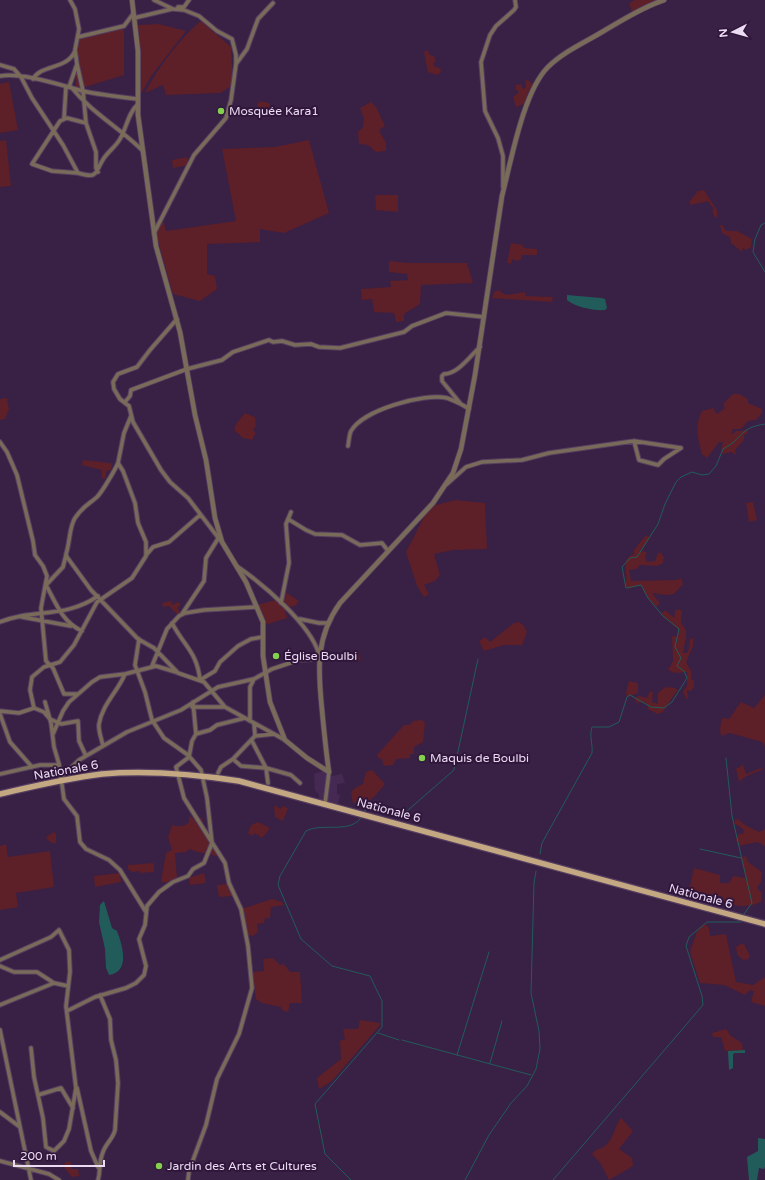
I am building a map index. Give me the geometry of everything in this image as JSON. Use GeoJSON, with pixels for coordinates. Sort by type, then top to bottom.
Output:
{"type":"FeatureCollection","features":[{"type":"Feature","properties":{"kind":"main road","name":"Nationale 6"},"geometry":{"type":"LineString","coordinates":[[0,794],[62,779],[118,773],[177,773],[245,783],[765,924]]}},
{"type":"Feature","properties":{"kind":"street"},"geometry":{"type":"LineString","coordinates":[[70,0],[75,9],[79,27],[76,50],[83,91],[86,122],[96,152],[96,168],[98,172]]}},
{"type":"Feature","properties":{"kind":"street"},"geometry":{"type":"LineString","coordinates":[[132,0],[138,51],[138,101],[154,234],[177,319],[195,415],[206,460],[215,518],[220,537],[206,558],[204,581],[182,615],[172,623],[165,634],[152,666]]}},
{"type":"Feature","properties":{"kind":"street"},"geometry":{"type":"LineString","coordinates":[[154,0],[173,9],[184,10],[198,16],[217,32],[232,39],[236,55],[231,100],[226,118],[194,155],[154,234]]}},
{"type":"Feature","properties":{"kind":"street"},"geometry":{"type":"LineString","coordinates":[[78,37],[124,26],[134,15],[184,7],[189,0]]}},
{"type":"Feature","properties":{"kind":"street"},"geometry":{"type":"LineString","coordinates":[[504,190],[503,156],[494,127],[485,110],[481,62],[490,35],[496,26],[514,10],[516,7],[515,0]]}},
{"type":"Feature","properties":{"kind":"street"},"geometry":{"type":"LineString","coordinates":[[325,804],[329,772],[319,680],[323,636],[328,623],[340,603],[433,503],[453,473],[461,449],[469,409],[504,190],[526,110],[542,73],[561,57],[622,19],[664,0]]}},
{"type":"Feature","properties":{"kind":"street"},"geometry":{"type":"LineString","coordinates":[[236,64],[248,49],[258,19],[273,3]]}},
{"type":"Feature","properties":{"kind":"street"},"geometry":{"type":"LineString","coordinates":[[33,79],[41,70],[55,68],[70,59],[76,50]]}},
{"type":"Feature","properties":{"kind":"street"},"geometry":{"type":"LineString","coordinates":[[78,64],[69,87],[64,118],[53,131],[32,164],[52,171],[78,173],[89,176],[98,172],[104,158],[123,133],[131,113],[138,101]]}},
{"type":"Feature","properties":{"kind":"street"},"geometry":{"type":"LineString","coordinates":[[0,65],[14,69],[21,77],[78,173]]}},
{"type":"Feature","properties":{"kind":"street"},"geometry":{"type":"LineString","coordinates":[[0,76],[33,79],[83,91],[138,101]]}},
{"type":"Feature","properties":{"kind":"street"},"geometry":{"type":"LineString","coordinates":[[69,87],[98,115],[123,133],[143,151]]}},
{"type":"Feature","properties":{"kind":"street"},"geometry":{"type":"LineString","coordinates":[[64,118],[86,122]]}},
{"type":"Feature","properties":{"kind":"street"},"geometry":{"type":"LineString","coordinates":[[125,402],[130,396],[131,390],[187,369],[222,360],[233,352],[269,340],[273,342],[282,341],[294,345],[311,344],[319,347],[340,348],[404,332],[412,326],[427,322],[442,314],[451,313],[484,316]]}},
{"type":"Feature","properties":{"kind":"street"},"geometry":{"type":"LineString","coordinates":[[177,319],[137,367],[118,374],[113,382],[113,386],[120,399],[129,406],[131,416],[143,440],[165,477],[188,498],[200,516],[220,537],[238,567],[257,607],[262,622],[270,702],[285,740]]}},
{"type":"Feature","properties":{"kind":"street"},"geometry":{"type":"LineString","coordinates":[[460,403],[442,381],[442,376],[458,368],[480,346]]}},
{"type":"Feature","properties":{"kind":"street"},"geometry":{"type":"LineString","coordinates":[[348,446],[350,433],[354,427],[366,416],[389,406],[415,399],[446,398],[460,403],[469,409]]}},
{"type":"Feature","properties":{"kind":"street"},"geometry":{"type":"LineString","coordinates":[[46,585],[63,567],[74,519],[83,507],[101,492],[106,482],[114,474],[118,463],[124,433],[131,416]]}},
{"type":"Feature","properties":{"kind":"street"},"geometry":{"type":"LineString","coordinates":[[447,484],[466,467],[473,464],[522,460],[548,452],[634,441],[681,448],[664,459],[658,466],[639,460],[634,441]]}},
{"type":"Feature","properties":{"kind":"street"},"geometry":{"type":"LineString","coordinates":[[0,442],[10,457],[21,488],[22,500],[33,541],[35,555],[45,570],[46,585],[41,602],[41,614],[46,661],[53,668],[64,694],[78,694]]}},
{"type":"Feature","properties":{"kind":"street"},"geometry":{"type":"LineString","coordinates":[[118,463],[123,471],[135,503],[138,523],[146,542],[146,556]]}},
{"type":"Feature","properties":{"kind":"street"},"geometry":{"type":"LineString","coordinates":[[281,603],[289,560],[286,529],[291,512]]}},
{"type":"Feature","properties":{"kind":"street"},"geometry":{"type":"LineString","coordinates":[[0,622],[17,616],[59,612],[80,606],[99,597],[132,578],[153,547],[169,542],[200,516]]}},
{"type":"Feature","properties":{"kind":"street"},"geometry":{"type":"LineString","coordinates":[[288,519],[315,534],[342,535],[360,544],[382,543],[388,551]]}},
{"type":"Feature","properties":{"kind":"street"},"geometry":{"type":"LineString","coordinates":[[66,554],[82,578],[99,597],[139,639],[157,652],[178,673]]}},
{"type":"Feature","properties":{"kind":"street"},"geometry":{"type":"LineString","coordinates":[[238,567],[299,619],[316,646],[320,657]]}},
{"type":"Feature","properties":{"kind":"street"},"geometry":{"type":"LineString","coordinates":[[46,585],[59,612],[72,626]]}},
{"type":"Feature","properties":{"kind":"street"},"geometry":{"type":"LineString","coordinates":[[34,708],[30,690],[32,677],[44,667],[60,662],[74,645],[99,597]]}},
{"type":"Feature","properties":{"kind":"street"},"geometry":{"type":"LineString","coordinates":[[182,615],[204,610],[257,607]]}},
{"type":"Feature","properties":{"kind":"street"},"geometry":{"type":"LineString","coordinates":[[17,616],[72,626],[82,631]]}},
{"type":"Feature","properties":{"kind":"street"},"geometry":{"type":"LineString","coordinates":[[299,619],[319,623],[328,623]]}},
{"type":"Feature","properties":{"kind":"street"},"geometry":{"type":"LineString","coordinates":[[172,623],[195,658],[200,680]]}},
{"type":"Feature","properties":{"kind":"street"},"geometry":{"type":"LineString","coordinates":[[200,680],[215,671],[220,662],[238,646],[251,639],[263,637]]}},
{"type":"Feature","properties":{"kind":"street"},"geometry":{"type":"LineString","coordinates":[[67,1010],[100,995],[126,988],[136,983],[144,975],[146,966],[139,939],[145,925],[146,912],[150,902],[159,892],[173,882],[188,876],[193,869],[204,863],[212,843],[207,798],[201,770],[189,757],[164,738],[153,722],[135,660],[139,639]]}},
{"type":"Feature","properties":{"kind":"street"},"geometry":{"type":"LineString","coordinates":[[62,779],[77,761],[127,732],[193,705],[212,691],[229,683],[254,679],[299,660],[320,657]]}},
{"type":"Feature","properties":{"kind":"street"},"geometry":{"type":"LineString","coordinates":[[52,735],[63,711],[78,694],[100,677],[125,674],[152,666],[162,666],[200,680],[212,691],[225,707],[285,740],[307,758],[329,772]]}},
{"type":"Feature","properties":{"kind":"street"},"geometry":{"type":"LineString","coordinates":[[103,746],[99,725],[107,705],[118,689],[125,674]]}},
{"type":"Feature","properties":{"kind":"street"},"geometry":{"type":"LineString","coordinates":[[250,721],[250,687],[254,679]]}},
{"type":"Feature","properties":{"kind":"street"},"geometry":{"type":"LineString","coordinates":[[45,702],[50,719],[66,803],[77,816],[80,842],[86,849],[109,860],[120,870],[146,912]]}},
{"type":"Feature","properties":{"kind":"street"},"geometry":{"type":"LineString","coordinates":[[193,705],[225,707]]}},
{"type":"Feature","properties":{"kind":"street"},"geometry":{"type":"LineString","coordinates":[[188,1180],[189,1171],[204,1132],[217,1079],[239,1034],[252,988],[248,946],[242,912],[229,883],[225,863],[189,807],[177,773],[176,767],[189,757],[192,741],[196,734],[193,705]]}},
{"type":"Feature","properties":{"kind":"street"},"geometry":{"type":"LineString","coordinates":[[32,767],[10,742],[0,713],[18,713],[34,708],[44,712],[50,719],[57,723],[64,725],[78,721],[79,741],[86,756]]}},
{"type":"Feature","properties":{"kind":"street"},"geometry":{"type":"LineString","coordinates":[[196,734],[210,730],[217,725],[245,718]]}},
{"type":"Feature","properties":{"kind":"street"},"geometry":{"type":"LineString","coordinates":[[218,773],[221,767],[233,759],[252,741],[255,736],[254,723]]}},
{"type":"Feature","properties":{"kind":"street"},"geometry":{"type":"LineString","coordinates":[[255,736],[275,734]]}},
{"type":"Feature","properties":{"kind":"street"},"geometry":{"type":"LineString","coordinates":[[252,741],[266,768],[268,783]]}},
{"type":"Feature","properties":{"kind":"street"},"geometry":{"type":"LineString","coordinates":[[233,759],[241,766],[266,768],[291,776],[300,783]]}},
{"type":"Feature","properties":{"kind":"street"},"geometry":{"type":"LineString","coordinates":[[0,774],[32,767],[59,766]]}},
{"type":"Feature","properties":{"kind":"street"},"geometry":{"type":"LineString","coordinates":[[0,960],[51,937],[58,930],[70,950],[71,964],[67,1010],[76,1083],[91,1151],[98,1168]]}},
{"type":"Feature","properties":{"kind":"street"},"geometry":{"type":"LineString","coordinates":[[0,966],[14,972],[37,972],[54,984],[68,986]]}},
{"type":"Feature","properties":{"kind":"street"},"geometry":{"type":"LineString","coordinates":[[0,1005],[54,984]]}},
{"type":"Feature","properties":{"kind":"street"},"geometry":{"type":"LineString","coordinates":[[98,1180],[98,1168],[104,1148],[113,1136],[115,1130],[118,1083],[116,1060],[111,1037],[111,1023],[100,995]]}},
{"type":"Feature","properties":{"kind":"street"},"geometry":{"type":"LineString","coordinates":[[0,1030],[31,1180]]}},
{"type":"Feature","properties":{"kind":"street"},"geometry":{"type":"LineString","coordinates":[[31,1048],[44,1125],[46,1147],[51,1150],[57,1149],[64,1141],[69,1129],[74,1108],[76,1083]]}},
{"type":"Feature","properties":{"kind":"street"},"geometry":{"type":"LineString","coordinates":[[38,1095],[61,1088],[74,1108]]}},
{"type":"Feature","properties":{"kind":"street"},"geometry":{"type":"LineString","coordinates":[[0,1112],[20,1127]]}},
{"type":"Feature","properties":{"kind":"street"},"geometry":{"type":"LineString","coordinates":[[0,1161],[29,1170],[49,1174],[58,1180]]}},
{"type":"Feature","properties":{"kind":"shaded area"},"geometry":{"type":"Polygon","coordinates":[[[635,0],[660,0],[632,12],[629,3],[635,0]]]}},
{"type":"Feature","properties":{"kind":"shaded area"},"geometry":{"type":"Polygon","coordinates":[[[201,21],[231,47],[233,82],[230,87],[220,93],[166,95],[163,85],[145,93],[170,54],[185,36],[201,21]]]}},
{"type":"Feature","properties":{"kind":"shaded area"},"geometry":{"type":"Polygon","coordinates":[[[159,24],[186,31],[151,76],[140,96],[138,25],[159,24]]]}},
{"type":"Feature","properties":{"kind":"shaded area"},"geometry":{"type":"Polygon","coordinates":[[[124,25],[124,75],[82,88],[76,87],[76,50],[79,36],[124,25]]]}},
{"type":"Feature","properties":{"kind":"shaded area"},"geometry":{"type":"Polygon","coordinates":[[[427,50],[430,55],[434,56],[436,62],[433,63],[434,66],[440,68],[441,72],[437,75],[428,72],[424,52],[427,50]]]}},
{"type":"Feature","properties":{"kind":"shaded area"},"geometry":{"type":"Polygon","coordinates":[[[527,80],[531,82],[533,86],[530,88],[524,104],[516,107],[513,97],[519,92],[516,90],[515,85],[522,84],[522,88],[524,89],[526,86],[525,81],[527,80]]]}},
{"type":"Feature","properties":{"kind":"shaded area"},"geometry":{"type":"Polygon","coordinates":[[[9,82],[18,130],[0,133],[0,84],[9,82]]]}},
{"type":"Feature","properties":{"kind":"shaded area"},"geometry":{"type":"Polygon","coordinates":[[[259,101],[269,103],[272,110],[265,114],[257,106],[259,101]]]}},
{"type":"Feature","properties":{"kind":"shaded area"},"geometry":{"type":"Polygon","coordinates":[[[371,102],[376,107],[385,126],[379,130],[386,143],[386,151],[376,152],[368,145],[359,144],[358,132],[363,127],[364,119],[360,108],[371,102]]]}},
{"type":"Feature","properties":{"kind":"shaded area"},"geometry":{"type":"Polygon","coordinates":[[[6,140],[11,186],[0,187],[0,141],[6,140]]]}},
{"type":"Feature","properties":{"kind":"shaded area"},"geometry":{"type":"Polygon","coordinates":[[[309,140],[329,213],[284,233],[260,229],[260,242],[207,244],[207,274],[215,276],[217,289],[200,301],[173,294],[156,234],[163,220],[166,231],[236,221],[222,149],[275,147],[309,140]]]}},
{"type":"Feature","properties":{"kind":"shaded area"},"geometry":{"type":"Polygon","coordinates":[[[187,157],[189,165],[173,168],[172,160],[187,157]]]}},
{"type":"Feature","properties":{"kind":"shaded area"},"geometry":{"type":"Polygon","coordinates":[[[704,190],[717,210],[717,217],[715,218],[712,211],[714,209],[708,201],[691,205],[689,202],[698,191],[704,190]]]}},
{"type":"Feature","properties":{"kind":"shaded area"},"geometry":{"type":"Polygon","coordinates":[[[375,195],[398,195],[398,212],[376,210],[375,195]]]}},
{"type":"Feature","properties":{"kind":"shaded area"},"geometry":{"type":"Polygon","coordinates":[[[720,225],[722,225],[726,231],[737,231],[752,239],[751,247],[746,250],[743,248],[742,252],[731,243],[730,237],[722,233],[720,225]]]}},
{"type":"Feature","properties":{"kind":"shaded area"},"geometry":{"type":"Polygon","coordinates":[[[511,243],[523,245],[524,248],[537,249],[537,255],[522,255],[521,259],[517,261],[512,259],[511,264],[507,263],[511,243]]]}},
{"type":"Feature","properties":{"kind":"shaded area"},"geometry":{"type":"Polygon","coordinates":[[[389,261],[408,263],[467,263],[473,283],[421,285],[420,304],[404,314],[404,321],[396,322],[394,313],[374,312],[372,299],[362,300],[361,289],[391,287],[390,281],[408,280],[407,274],[389,272],[389,261]]]}},
{"type":"Feature","properties":{"kind":"shaded area"},"geometry":{"type":"Polygon","coordinates":[[[498,290],[506,295],[525,292],[525,296],[553,297],[552,302],[492,298],[494,292],[498,290]]]}},
{"type":"Feature","properties":{"kind":"shaded area"},"geometry":{"type":"Polygon","coordinates":[[[567,295],[605,299],[607,308],[605,310],[601,310],[580,307],[567,300],[567,295]]]}},
{"type":"Feature","properties":{"kind":"shaded area"},"geometry":{"type":"Polygon","coordinates":[[[733,394],[739,394],[748,399],[748,403],[762,409],[762,413],[756,420],[748,421],[741,429],[733,429],[731,435],[736,431],[743,431],[748,428],[748,433],[744,435],[744,440],[735,450],[736,455],[731,452],[723,454],[721,450],[723,442],[719,442],[707,458],[702,454],[698,438],[697,427],[702,411],[713,408],[717,414],[725,408],[723,404],[733,394]]]}},
{"type":"Feature","properties":{"kind":"shaded area"},"geometry":{"type":"Polygon","coordinates":[[[7,398],[9,409],[5,419],[0,420],[0,399],[7,398]]]}},
{"type":"Feature","properties":{"kind":"shaded area"},"geometry":{"type":"Polygon","coordinates":[[[245,413],[255,417],[256,426],[253,430],[256,433],[252,440],[243,438],[234,430],[236,424],[245,413]]]}},
{"type":"Feature","properties":{"kind":"shaded area"},"geometry":{"type":"Polygon","coordinates":[[[83,460],[110,463],[112,465],[111,470],[107,470],[105,479],[102,478],[102,470],[82,465],[83,460]]]}},
{"type":"Feature","properties":{"kind":"shaded area"},"geometry":{"type":"Polygon","coordinates":[[[455,500],[485,503],[487,549],[453,550],[434,554],[440,575],[435,581],[424,585],[429,594],[424,597],[417,586],[406,552],[426,513],[433,506],[455,500]]]}},
{"type":"Feature","properties":{"kind":"shaded area"},"geometry":{"type":"Polygon","coordinates":[[[753,502],[757,520],[749,522],[746,503],[753,502]]]}},
{"type":"Feature","properties":{"kind":"shaded area"},"geometry":{"type":"Polygon","coordinates":[[[646,535],[650,538],[640,551],[647,552],[645,557],[647,562],[655,561],[658,553],[661,553],[664,557],[663,563],[657,566],[640,565],[637,569],[629,570],[631,581],[676,580],[681,578],[683,584],[674,594],[666,595],[652,593],[660,603],[656,607],[648,598],[641,585],[628,589],[625,585],[625,564],[629,557],[634,554],[634,550],[646,535]]]}},
{"type":"Feature","properties":{"kind":"shaded area"},"geometry":{"type":"Polygon","coordinates":[[[287,593],[299,601],[296,605],[285,609],[287,618],[268,624],[263,622],[257,605],[280,599],[287,593]]]}},
{"type":"Feature","properties":{"kind":"shaded area"},"geometry":{"type":"Polygon","coordinates":[[[171,601],[172,605],[178,602],[180,603],[180,606],[177,608],[181,613],[178,615],[169,606],[163,607],[162,603],[171,601]]]}},
{"type":"Feature","properties":{"kind":"shaded area"},"geometry":{"type":"Polygon","coordinates":[[[679,609],[682,611],[681,623],[686,630],[683,653],[687,653],[690,639],[693,638],[693,646],[686,662],[692,673],[691,679],[694,680],[694,687],[691,691],[687,690],[688,699],[686,699],[683,691],[687,686],[687,672],[675,673],[668,670],[673,661],[672,636],[678,637],[679,630],[661,614],[665,610],[674,618],[675,611],[679,609]]]}},
{"type":"Feature","properties":{"kind":"shaded area"},"geometry":{"type":"Polygon","coordinates":[[[519,622],[524,626],[527,632],[522,645],[504,645],[484,651],[479,641],[485,637],[490,642],[514,623],[519,622]]]}},
{"type":"Feature","properties":{"kind":"shaded area"},"geometry":{"type":"Polygon","coordinates":[[[358,652],[361,660],[348,662],[344,660],[343,654],[358,652]]]}},
{"type":"Feature","properties":{"kind":"shaded area"},"geometry":{"type":"Polygon","coordinates":[[[629,681],[638,683],[638,693],[627,697],[626,693],[629,681]]]}},
{"type":"Feature","properties":{"kind":"shaded area"},"geometry":{"type":"Polygon","coordinates":[[[665,687],[675,688],[678,690],[663,712],[657,714],[648,709],[647,704],[643,702],[637,703],[634,698],[639,696],[647,698],[650,691],[653,692],[652,702],[658,704],[658,693],[665,687]]]}},
{"type":"Feature","properties":{"kind":"shaded area"},"geometry":{"type":"Polygon","coordinates":[[[765,695],[765,746],[762,742],[730,733],[721,736],[720,728],[722,718],[729,719],[741,702],[754,708],[765,695]]]}},
{"type":"Feature","properties":{"kind":"shaded area"},"geometry":{"type":"Polygon","coordinates":[[[422,720],[425,723],[423,742],[414,747],[414,754],[410,754],[410,758],[396,759],[393,765],[385,766],[382,759],[378,758],[377,755],[404,725],[410,725],[413,721],[422,720]]]}},
{"type":"Feature","properties":{"kind":"shaded area"},"geometry":{"type":"Polygon","coordinates":[[[743,765],[746,774],[761,768],[762,770],[746,776],[739,782],[736,769],[743,765]]]}},
{"type":"Feature","properties":{"kind":"shaded area"},"geometry":{"type":"Polygon","coordinates":[[[325,770],[332,776],[342,774],[345,783],[337,784],[337,794],[340,795],[338,805],[319,799],[319,795],[315,790],[314,774],[325,770]]]}},
{"type":"Feature","properties":{"kind":"shaded area"},"geometry":{"type":"Polygon","coordinates":[[[372,770],[385,784],[372,799],[364,802],[353,803],[351,792],[363,784],[366,772],[372,770]]]}},
{"type":"Feature","properties":{"kind":"shaded area"},"geometry":{"type":"Polygon","coordinates":[[[274,805],[281,809],[283,806],[288,808],[283,821],[275,817],[274,805]]]}},
{"type":"Feature","properties":{"kind":"shaded area"},"geometry":{"type":"Polygon","coordinates":[[[189,817],[192,817],[195,821],[202,817],[202,824],[218,855],[215,856],[190,849],[186,852],[175,853],[177,879],[164,883],[161,881],[166,853],[172,850],[168,837],[172,825],[183,826],[189,822],[189,817]]]}},
{"type":"Feature","properties":{"kind":"shaded area"},"geometry":{"type":"Polygon","coordinates":[[[738,819],[745,825],[759,832],[765,829],[765,846],[757,842],[738,846],[736,839],[739,834],[744,833],[743,829],[734,823],[735,820],[738,819]]]}},
{"type":"Feature","properties":{"kind":"shaded area"},"geometry":{"type":"Polygon","coordinates":[[[258,822],[270,828],[262,838],[255,833],[252,836],[248,833],[251,825],[258,822]]]}},
{"type":"Feature","properties":{"kind":"shaded area"},"geometry":{"type":"Polygon","coordinates":[[[54,832],[56,834],[56,843],[50,842],[46,837],[54,832]]]}},
{"type":"Feature","properties":{"kind":"shaded area"},"geometry":{"type":"Polygon","coordinates":[[[6,844],[8,857],[50,851],[54,887],[16,893],[18,907],[0,910],[0,846],[6,844]]]}},
{"type":"Feature","properties":{"kind":"shaded area"},"geometry":{"type":"Polygon","coordinates":[[[746,856],[748,862],[762,872],[761,882],[757,888],[762,893],[761,902],[747,906],[733,905],[724,903],[722,896],[704,897],[689,891],[694,868],[720,875],[720,883],[729,883],[733,876],[746,878],[741,858],[746,856]]]}},
{"type":"Feature","properties":{"kind":"shaded area"},"geometry":{"type":"Polygon","coordinates":[[[154,863],[154,872],[140,873],[140,871],[132,872],[128,869],[128,865],[154,863]]]}},
{"type":"Feature","properties":{"kind":"shaded area"},"geometry":{"type":"Polygon","coordinates":[[[120,873],[121,882],[95,887],[94,876],[120,873]]]}},
{"type":"Feature","properties":{"kind":"shaded area"},"geometry":{"type":"Polygon","coordinates":[[[204,873],[206,883],[190,885],[189,878],[204,873]]]}},
{"type":"Feature","properties":{"kind":"shaded area"},"geometry":{"type":"Polygon","coordinates":[[[228,884],[233,896],[219,897],[217,885],[228,884]]]}},
{"type":"Feature","properties":{"kind":"shaded area"},"geometry":{"type":"Polygon","coordinates":[[[272,899],[282,902],[284,905],[271,907],[270,918],[265,918],[264,923],[257,924],[258,932],[253,936],[248,935],[246,922],[241,909],[272,899]]]}},
{"type":"Feature","properties":{"kind":"shaded area"},"geometry":{"type":"Polygon","coordinates":[[[104,901],[112,928],[117,931],[119,936],[123,957],[123,963],[120,969],[116,973],[109,975],[106,968],[105,949],[99,922],[100,905],[104,901]]]}},
{"type":"Feature","properties":{"kind":"shaded area"},"geometry":{"type":"Polygon","coordinates":[[[706,924],[709,928],[710,936],[726,934],[736,982],[753,985],[765,977],[765,1006],[751,1002],[754,991],[750,990],[745,995],[724,985],[700,983],[690,952],[697,931],[706,924]]]}},
{"type":"Feature","properties":{"kind":"shaded area"},"geometry":{"type":"Polygon","coordinates":[[[744,944],[750,956],[748,959],[743,960],[737,954],[736,947],[744,944]]]}},
{"type":"Feature","properties":{"kind":"shaded area"},"geometry":{"type":"Polygon","coordinates":[[[273,958],[280,965],[284,964],[290,972],[300,972],[302,1003],[290,1003],[288,1012],[282,1010],[281,1007],[262,1003],[256,999],[252,972],[264,971],[263,959],[273,958]]]}},
{"type":"Feature","properties":{"kind":"shaded area"},"geometry":{"type":"Polygon","coordinates":[[[360,1020],[380,1023],[380,1025],[332,1081],[319,1089],[317,1078],[341,1059],[340,1041],[345,1039],[343,1029],[358,1029],[360,1020]]]}},
{"type":"Feature","properties":{"kind":"shaded area"},"geometry":{"type":"Polygon","coordinates":[[[726,1029],[731,1036],[742,1043],[743,1050],[725,1051],[721,1037],[713,1037],[712,1033],[726,1029]]]}},
{"type":"Feature","properties":{"kind":"shaded area"},"geometry":{"type":"Polygon","coordinates":[[[745,1050],[745,1053],[733,1054],[733,1068],[729,1070],[728,1051],[745,1050]]]}},
{"type":"Feature","properties":{"kind":"shaded area"},"geometry":{"type":"Polygon","coordinates":[[[621,1118],[633,1131],[619,1149],[632,1158],[633,1166],[609,1180],[601,1164],[592,1154],[608,1143],[621,1118]]]}},
{"type":"Feature","properties":{"kind":"shaded area"},"geometry":{"type":"Polygon","coordinates":[[[758,1138],[765,1139],[765,1167],[764,1169],[759,1168],[757,1180],[749,1180],[747,1157],[758,1151],[758,1138]]]}},
{"type":"Feature","properties":{"kind":"shaded area"},"geometry":{"type":"Polygon","coordinates":[[[66,1162],[71,1162],[72,1169],[78,1169],[79,1176],[72,1177],[63,1166],[66,1162]]]}},
{"type":"Feature","properties":{"kind":"waterway"},"geometry":{"type":"LineString","coordinates":[[765,223],[761,225],[755,239],[753,252],[765,272]]}},
{"type":"Feature","properties":{"kind":"waterway"},"geometry":{"type":"LineString","coordinates":[[540,854],[542,843],[592,753],[592,727],[609,727],[619,722],[627,697],[630,695],[651,707],[664,708],[672,702],[687,678],[684,671],[677,666],[681,658],[675,647],[679,629],[663,616],[648,598],[641,585],[626,588],[622,567],[630,558],[637,557],[658,524],[665,504],[676,482],[681,477],[692,472],[702,475],[709,474],[716,466],[723,449],[750,428],[765,424]]}},
{"type":"Feature","properties":{"kind":"waterway"},"geometry":{"type":"LineString","coordinates":[[364,811],[370,806],[407,811],[454,770],[478,659]]}},
{"type":"Feature","properties":{"kind":"waterway"},"geometry":{"type":"LineString","coordinates":[[726,758],[732,816],[752,903],[744,914]]}},
{"type":"Feature","properties":{"kind":"waterway"},"geometry":{"type":"LineString","coordinates":[[351,1180],[325,1154],[315,1104],[382,1027],[382,1001],[370,976],[332,966],[301,939],[278,885],[280,876],[306,831],[320,828],[344,827],[357,822],[362,816]]}},
{"type":"Feature","properties":{"kind":"waterway"},"geometry":{"type":"LineString","coordinates":[[700,849],[741,858]]}},
{"type":"Feature","properties":{"kind":"waterway"},"geometry":{"type":"LineString","coordinates":[[465,1180],[489,1135],[511,1103],[527,1086],[536,1069],[540,1049],[539,1031],[531,993],[534,883],[536,871]]}},
{"type":"Feature","properties":{"kind":"waterway"},"geometry":{"type":"LineString","coordinates":[[553,1180],[703,1005],[702,996],[686,946],[689,937],[707,922],[741,922]]}},
{"type":"Feature","properties":{"kind":"waterway"},"geometry":{"type":"LineString","coordinates":[[457,1055],[489,952]]}},
{"type":"Feature","properties":{"kind":"waterway"},"geometry":{"type":"LineString","coordinates":[[490,1063],[502,1021]]}},
{"type":"Feature","properties":{"kind":"waterway"},"geometry":{"type":"LineString","coordinates":[[378,1033],[399,1040]]}},
{"type":"Feature","properties":{"kind":"waterway"},"geometry":{"type":"LineString","coordinates":[[402,1040],[531,1075]]}},
{"type":"Feature","properties":{"kind":"place","name":"Mosquée Kara1"},"geometry":{"type":"Point","coordinates":[221,111]}},
{"type":"Feature","properties":{"kind":"place","name":"Église Boulbi"},"geometry":{"type":"Point","coordinates":[276,656]}},
{"type":"Feature","properties":{"kind":"place","name":"Maquis de Boulbi"},"geometry":{"type":"Point","coordinates":[422,758]}},
{"type":"Feature","properties":{"kind":"place","name":"Jardin des Arts et Cultures"},"geometry":{"type":"Point","coordinates":[159,1166]}}]}
